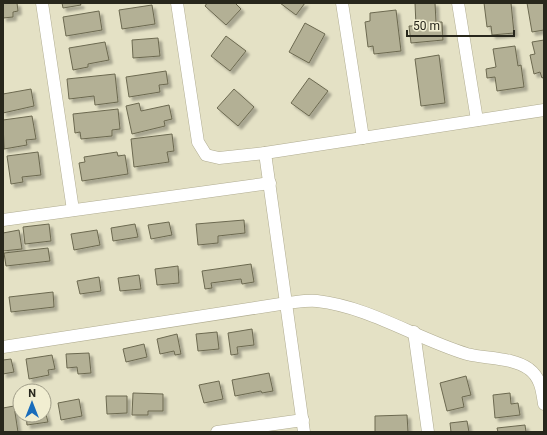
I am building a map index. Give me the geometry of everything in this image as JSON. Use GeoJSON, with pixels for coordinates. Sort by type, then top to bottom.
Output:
{"type":"FeatureCollection","features":[{"type":"Feature","properties":{"kind":"street"},"geometry":{"type":"LineString","coordinates":[[42,3],[73,210]]}},
{"type":"Feature","properties":{"kind":"street"},"geometry":{"type":"LineString","coordinates":[[177,3],[198,142],[206,155],[219,158],[265,153],[544,110]]}},
{"type":"Feature","properties":{"kind":"street"},"geometry":{"type":"LineString","coordinates":[[342,3],[363,138]]}},
{"type":"Feature","properties":{"kind":"street"},"geometry":{"type":"LineString","coordinates":[[458,3],[477,120]]}},
{"type":"Feature","properties":{"kind":"street"},"geometry":{"type":"LineString","coordinates":[[265,153],[304,432]]}},
{"type":"Feature","properties":{"kind":"street"},"geometry":{"type":"LineString","coordinates":[[3,220],[270,183]]}},
{"type":"Feature","properties":{"kind":"street"},"geometry":{"type":"LineString","coordinates":[[3,347],[287,303],[316,301],[339,305],[414,332],[468,354],[513,362],[528,368],[537,376],[542,391],[544,404]]}},
{"type":"Feature","properties":{"kind":"street"},"geometry":{"type":"LineString","coordinates":[[414,332],[428,432]]}},
{"type":"Feature","properties":{"kind":"street"},"geometry":{"type":"LineString","coordinates":[[217,432],[303,420]]}},
{"type":"Feature","properties":{"kind":"building"},"geometry":{"type":"Polygon","coordinates":[[[3,3],[17,3],[18,11],[13,12],[13,17],[3,18],[3,3]]]}},
{"type":"Feature","properties":{"kind":"building"},"geometry":{"type":"Polygon","coordinates":[[[62,3],[80,3],[81,5],[63,8],[62,3]]]}},
{"type":"Feature","properties":{"kind":"building"},"geometry":{"type":"Polygon","coordinates":[[[207,3],[235,3],[241,9],[226,25],[205,6],[207,3]]]}},
{"type":"Feature","properties":{"kind":"building"},"geometry":{"type":"Polygon","coordinates":[[[280,3],[305,3],[296,15],[280,3]]]}},
{"type":"Feature","properties":{"kind":"building"},"geometry":{"type":"Polygon","coordinates":[[[415,3],[435,3],[436,22],[442,22],[443,40],[411,43],[409,26],[416,26],[415,3]]]}},
{"type":"Feature","properties":{"kind":"building"},"geometry":{"type":"Polygon","coordinates":[[[484,3],[511,3],[514,33],[492,35],[491,26],[487,27],[484,3]]]}},
{"type":"Feature","properties":{"kind":"building"},"geometry":{"type":"Polygon","coordinates":[[[527,3],[544,3],[544,30],[532,32],[527,3]]]}},
{"type":"Feature","properties":{"kind":"building"},"geometry":{"type":"Polygon","coordinates":[[[152,5],[155,24],[122,29],[119,10],[152,5]]]}},
{"type":"Feature","properties":{"kind":"building"},"geometry":{"type":"Polygon","coordinates":[[[396,10],[401,51],[374,54],[373,46],[368,47],[365,22],[370,21],[370,13],[396,10]]]}},
{"type":"Feature","properties":{"kind":"building"},"geometry":{"type":"Polygon","coordinates":[[[99,11],[102,30],[66,36],[63,17],[99,11]]]}},
{"type":"Feature","properties":{"kind":"building"},"geometry":{"type":"Polygon","coordinates":[[[305,23],[325,34],[309,63],[289,52],[305,23]]]}},
{"type":"Feature","properties":{"kind":"building"},"geometry":{"type":"Polygon","coordinates":[[[226,36],[246,51],[230,71],[211,56],[226,36]]]}},
{"type":"Feature","properties":{"kind":"building"},"geometry":{"type":"Polygon","coordinates":[[[158,38],[160,56],[133,58],[132,40],[158,38]]]}},
{"type":"Feature","properties":{"kind":"building"},"geometry":{"type":"Polygon","coordinates":[[[544,40],[544,77],[542,78],[540,72],[534,74],[530,55],[535,54],[532,42],[544,40]]]}},
{"type":"Feature","properties":{"kind":"building"},"geometry":{"type":"Polygon","coordinates":[[[105,42],[109,60],[88,64],[88,67],[73,70],[69,48],[105,42]]]}},
{"type":"Feature","properties":{"kind":"building"},"geometry":{"type":"Polygon","coordinates":[[[515,46],[518,66],[521,65],[524,87],[497,91],[495,77],[487,78],[486,69],[496,67],[493,49],[515,46]]]}},
{"type":"Feature","properties":{"kind":"building"},"geometry":{"type":"Polygon","coordinates":[[[439,55],[445,103],[421,106],[415,59],[439,55]]]}},
{"type":"Feature","properties":{"kind":"building"},"geometry":{"type":"Polygon","coordinates":[[[166,71],[168,84],[159,85],[160,92],[129,97],[126,77],[166,71]]]}},
{"type":"Feature","properties":{"kind":"building"},"geometry":{"type":"Polygon","coordinates":[[[115,74],[118,102],[95,105],[94,96],[69,99],[67,79],[115,74]]]}},
{"type":"Feature","properties":{"kind":"building"},"geometry":{"type":"Polygon","coordinates":[[[309,78],[328,91],[309,116],[291,103],[309,78]]]}},
{"type":"Feature","properties":{"kind":"building"},"geometry":{"type":"Polygon","coordinates":[[[31,89],[34,106],[3,113],[3,94],[31,89]]]}},
{"type":"Feature","properties":{"kind":"building"},"geometry":{"type":"Polygon","coordinates":[[[234,89],[254,107],[238,126],[217,108],[234,89]]]}},
{"type":"Feature","properties":{"kind":"building"},"geometry":{"type":"Polygon","coordinates":[[[139,103],[141,111],[169,105],[172,119],[164,121],[165,126],[132,134],[126,106],[139,103]]]}},
{"type":"Feature","properties":{"kind":"building"},"geometry":{"type":"Polygon","coordinates":[[[118,109],[120,129],[112,130],[112,136],[81,139],[80,132],[75,133],[73,114],[118,109]]]}},
{"type":"Feature","properties":{"kind":"building"},"geometry":{"type":"Polygon","coordinates":[[[32,116],[36,139],[26,140],[27,145],[4,149],[3,120],[32,116]]]}},
{"type":"Feature","properties":{"kind":"building"},"geometry":{"type":"Polygon","coordinates":[[[172,134],[174,151],[167,152],[169,162],[134,167],[131,139],[172,134]]]}},
{"type":"Feature","properties":{"kind":"building"},"geometry":{"type":"Polygon","coordinates":[[[38,152],[41,175],[22,177],[23,182],[11,184],[7,156],[38,152]]]}},
{"type":"Feature","properties":{"kind":"building"},"geometry":{"type":"Polygon","coordinates":[[[117,152],[118,156],[125,155],[128,174],[82,181],[79,163],[85,162],[84,157],[117,152]]]}},
{"type":"Feature","properties":{"kind":"building"},"geometry":{"type":"Polygon","coordinates":[[[244,220],[245,233],[218,236],[218,243],[198,245],[196,224],[244,220]]]}},
{"type":"Feature","properties":{"kind":"building"},"geometry":{"type":"Polygon","coordinates":[[[169,222],[172,235],[151,239],[148,225],[169,222]]]}},
{"type":"Feature","properties":{"kind":"building"},"geometry":{"type":"Polygon","coordinates":[[[49,224],[51,241],[25,244],[23,227],[49,224]]]}},
{"type":"Feature","properties":{"kind":"building"},"geometry":{"type":"Polygon","coordinates":[[[135,224],[138,237],[113,241],[111,228],[135,224]]]}},
{"type":"Feature","properties":{"kind":"building"},"geometry":{"type":"Polygon","coordinates":[[[19,230],[22,249],[3,251],[3,233],[19,230]]]}},
{"type":"Feature","properties":{"kind":"building"},"geometry":{"type":"Polygon","coordinates":[[[97,230],[100,245],[74,250],[71,234],[97,230]]]}},
{"type":"Feature","properties":{"kind":"building"},"geometry":{"type":"Polygon","coordinates":[[[48,248],[50,261],[6,266],[4,253],[48,248]]]}},
{"type":"Feature","properties":{"kind":"building"},"geometry":{"type":"Polygon","coordinates":[[[251,264],[254,282],[242,284],[241,279],[211,283],[212,288],[205,289],[202,271],[251,264]]]}},
{"type":"Feature","properties":{"kind":"building"},"geometry":{"type":"Polygon","coordinates":[[[178,266],[179,283],[157,285],[155,269],[178,266]]]}},
{"type":"Feature","properties":{"kind":"building"},"geometry":{"type":"Polygon","coordinates":[[[139,275],[141,289],[120,291],[118,278],[139,275]]]}},
{"type":"Feature","properties":{"kind":"building"},"geometry":{"type":"Polygon","coordinates":[[[99,277],[101,291],[80,294],[77,281],[99,277]]]}},
{"type":"Feature","properties":{"kind":"building"},"geometry":{"type":"Polygon","coordinates":[[[53,292],[54,307],[11,312],[9,297],[53,292]]]}},
{"type":"Feature","properties":{"kind":"building"},"geometry":{"type":"Polygon","coordinates":[[[252,329],[254,345],[237,347],[238,354],[231,355],[228,333],[252,329]]]}},
{"type":"Feature","properties":{"kind":"building"},"geometry":{"type":"Polygon","coordinates":[[[217,332],[219,349],[198,351],[196,334],[217,332]]]}},
{"type":"Feature","properties":{"kind":"building"},"geometry":{"type":"Polygon","coordinates":[[[177,334],[181,354],[175,355],[174,351],[160,354],[157,339],[177,334]]]}},
{"type":"Feature","properties":{"kind":"building"},"geometry":{"type":"Polygon","coordinates":[[[144,344],[147,357],[126,362],[123,349],[144,344]]]}},
{"type":"Feature","properties":{"kind":"building"},"geometry":{"type":"Polygon","coordinates":[[[89,353],[91,373],[78,374],[77,367],[67,368],[66,354],[89,353]]]}},
{"type":"Feature","properties":{"kind":"building"},"geometry":{"type":"Polygon","coordinates":[[[52,355],[55,369],[48,370],[49,375],[29,379],[26,359],[52,355]]]}},
{"type":"Feature","properties":{"kind":"building"},"geometry":{"type":"Polygon","coordinates":[[[11,359],[14,372],[3,374],[3,360],[11,359]]]}},
{"type":"Feature","properties":{"kind":"building"},"geometry":{"type":"Polygon","coordinates":[[[269,373],[273,391],[262,393],[261,391],[235,396],[232,380],[269,373]]]}},
{"type":"Feature","properties":{"kind":"building"},"geometry":{"type":"Polygon","coordinates":[[[466,376],[471,395],[462,397],[464,407],[447,411],[440,383],[466,376]]]}},
{"type":"Feature","properties":{"kind":"building"},"geometry":{"type":"Polygon","coordinates":[[[219,381],[223,399],[204,403],[199,385],[219,381]]]}},
{"type":"Feature","properties":{"kind":"building"},"geometry":{"type":"Polygon","coordinates":[[[133,393],[163,394],[163,411],[148,411],[148,415],[132,415],[133,393]]]}},
{"type":"Feature","properties":{"kind":"building"},"geometry":{"type":"Polygon","coordinates":[[[510,393],[511,404],[518,403],[520,415],[495,418],[493,395],[510,393]]]}},
{"type":"Feature","properties":{"kind":"building"},"geometry":{"type":"Polygon","coordinates":[[[106,396],[127,396],[127,413],[107,414],[106,396]]]}},
{"type":"Feature","properties":{"kind":"building"},"geometry":{"type":"Polygon","coordinates":[[[79,399],[82,416],[61,420],[58,403],[79,399]]]}},
{"type":"Feature","properties":{"kind":"building"},"geometry":{"type":"Polygon","coordinates":[[[12,406],[12,423],[17,423],[18,432],[3,432],[3,408],[12,406]]]}},
{"type":"Feature","properties":{"kind":"building"},"geometry":{"type":"Polygon","coordinates":[[[407,415],[408,432],[375,432],[375,416],[407,415]]]}},
{"type":"Feature","properties":{"kind":"building"},"geometry":{"type":"Polygon","coordinates":[[[467,421],[469,432],[451,432],[450,423],[467,421]]]}},
{"type":"Feature","properties":{"kind":"building"},"geometry":{"type":"Polygon","coordinates":[[[27,423],[41,423],[27,425],[27,423]]]}},
{"type":"Feature","properties":{"kind":"building"},"geometry":{"type":"Polygon","coordinates":[[[525,425],[526,432],[498,432],[497,428],[525,425]]]}}]}
